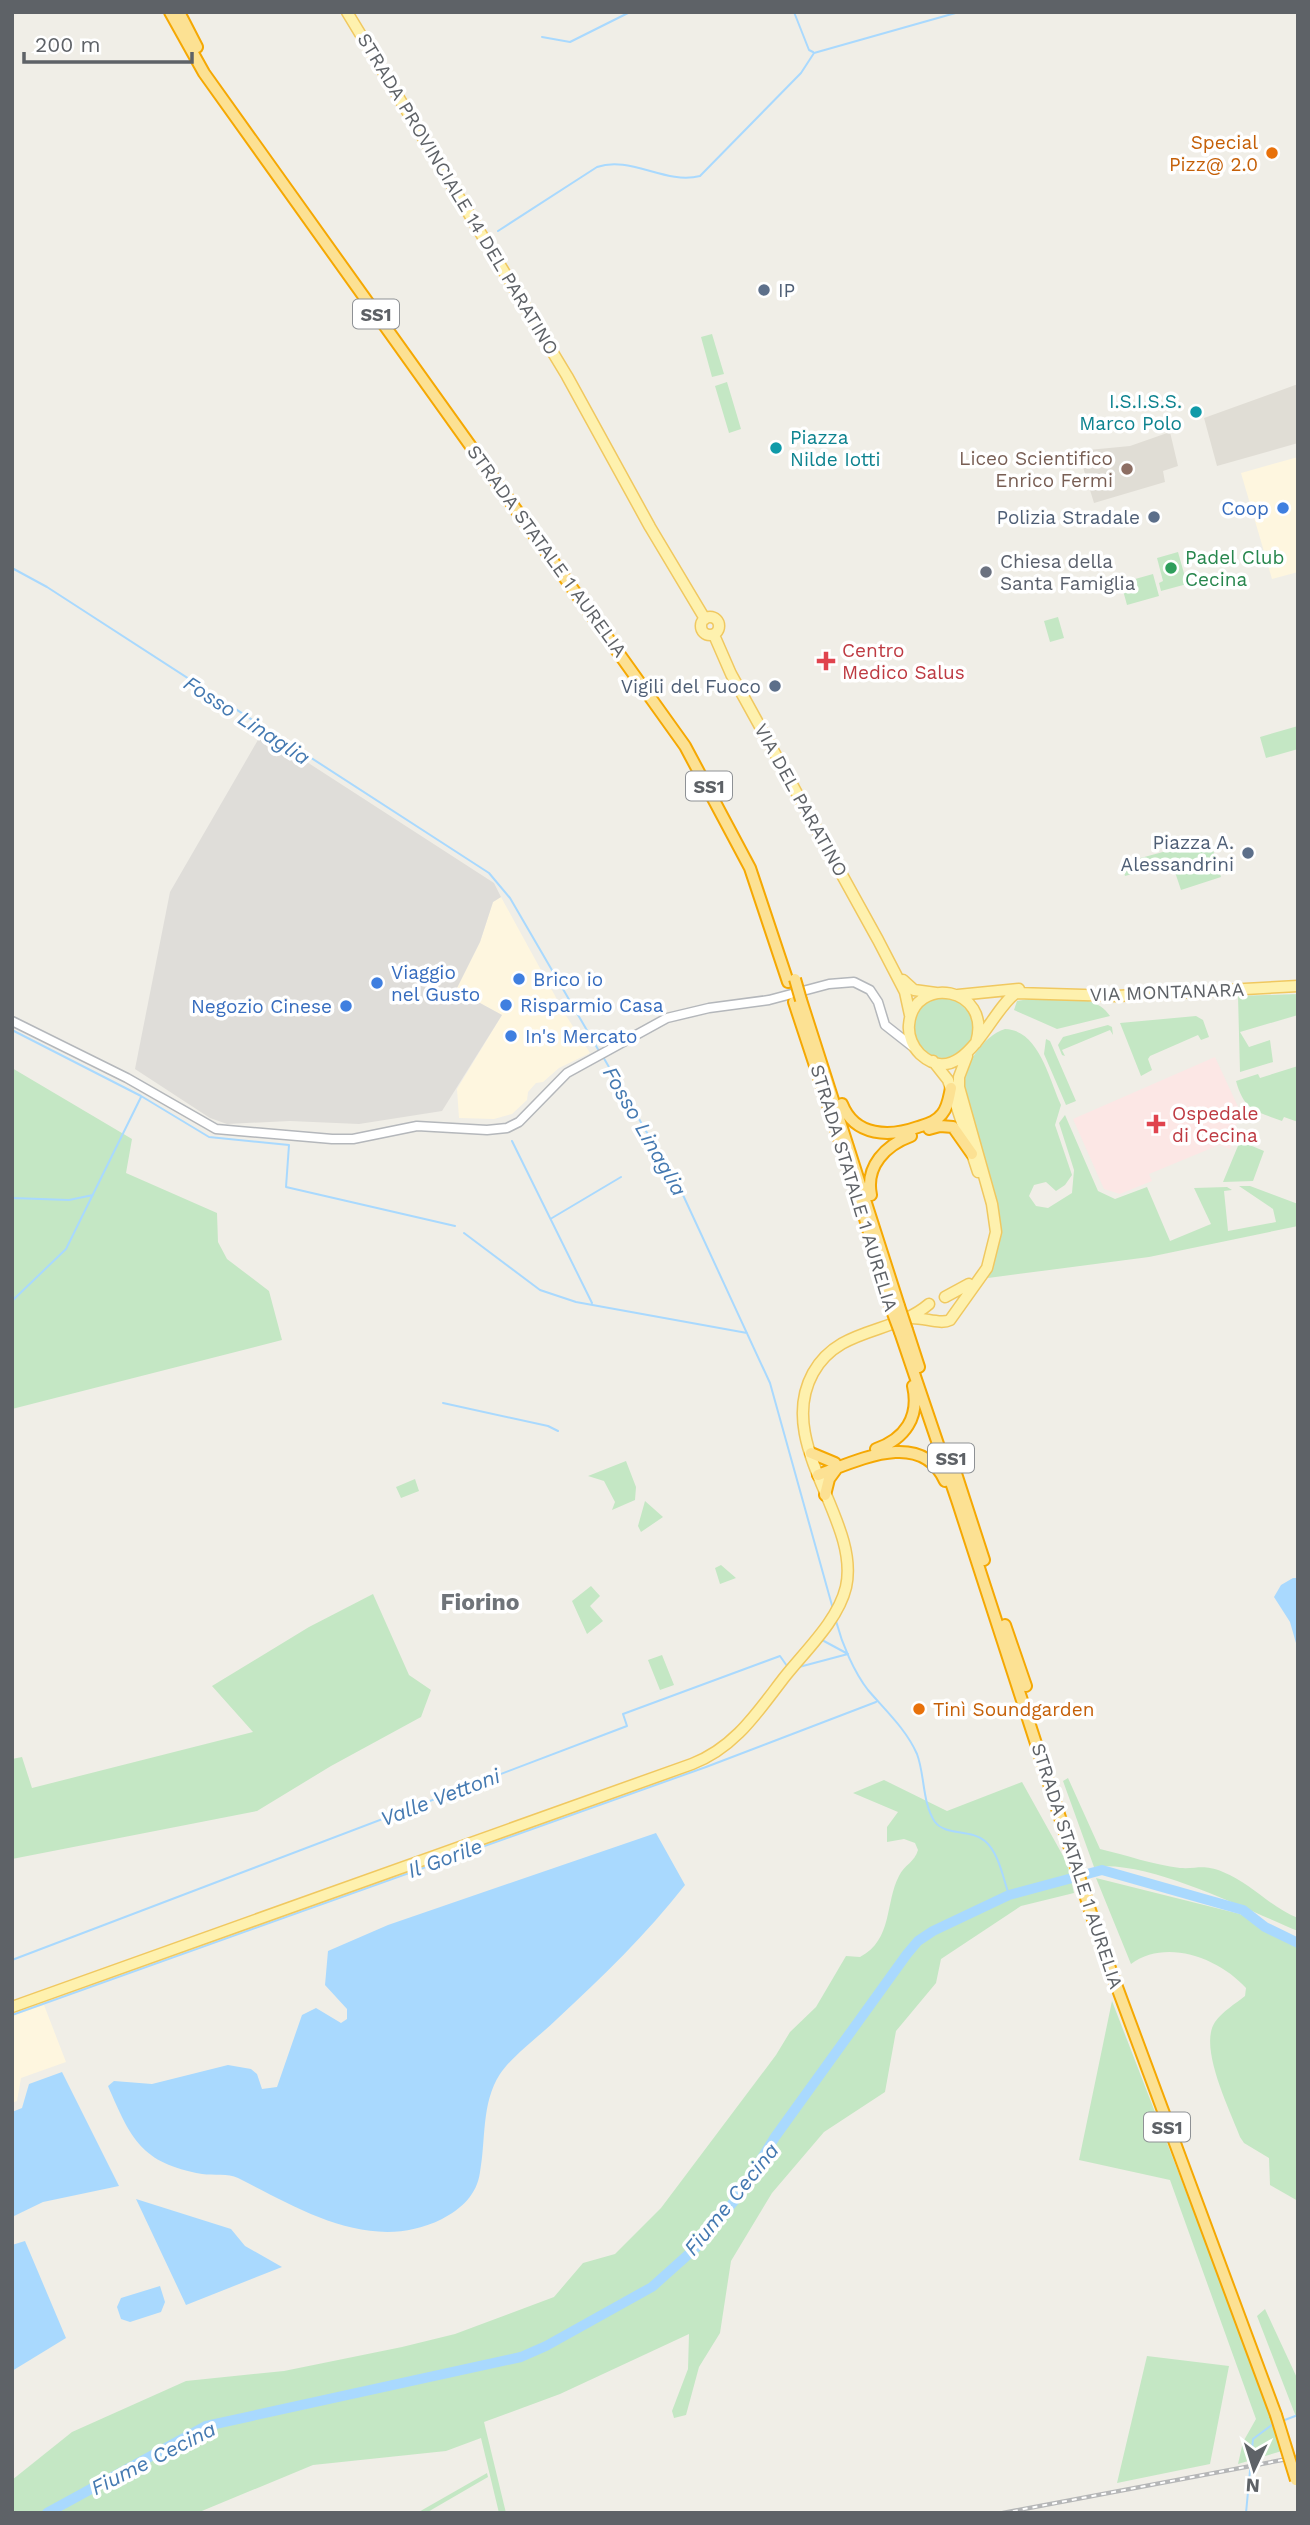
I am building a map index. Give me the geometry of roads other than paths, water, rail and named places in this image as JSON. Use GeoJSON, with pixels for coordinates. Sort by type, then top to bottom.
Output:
{"type":"FeatureCollection","features":[{"type":"Feature","properties":{"kind":"highway","name":"STRADA STATALE 1 AURELIA"},"geometry":{"type":"LineString","coordinates":[[170,12],[204,73],[685,746],[750,869],[792,980]]}},
{"type":"Feature","properties":{"kind":"highway","name":"STRADA STATALE 1 AURELIA"},"geometry":{"type":"LineString","coordinates":[[179,12],[210,69],[691,743],[722,796],[756,866],[862,1205],[1104,1943],[1298,2462]]}},
{"type":"Feature","properties":{"kind":"highway","name":"STRADA STATALE 1 AURELIA"},"geometry":{"type":"LineString","coordinates":[[798,1001],[828,1078],[869,1204],[895,1307]]}},
{"type":"Feature","properties":{"kind":"highway"},"geometry":{"type":"LineString","coordinates":[[828,1078],[835,1084],[850,1118],[867,1130],[885,1134],[904,1132],[938,1119],[947,1105],[951,1088]]}},
{"type":"Feature","properties":{"kind":"highway"},"geometry":{"type":"LineString","coordinates":[[869,1204],[875,1164],[885,1151],[902,1139],[947,1126],[961,1135],[972,1154]]}},
{"type":"Feature","properties":{"kind":"highway","name":"STRADA STATALE 1 AURELIA"},"geometry":{"type":"LineString","coordinates":[[903,1331],[914,1373],[1068,1833]]}},
{"type":"Feature","properties":{"kind":"highway"},"geometry":{"type":"LineString","coordinates":[[825,1494],[836,1466],[883,1447],[904,1432],[914,1412],[914,1373]]}},
{"type":"Feature","properties":{"kind":"highway"},"geometry":{"type":"LineString","coordinates":[[817,1472],[887,1452],[913,1453],[938,1468],[952,1499],[958,1503]]}},
{"type":"Feature","properties":{"kind":"highway"},"geometry":{"type":"LineString","coordinates":[[811,1453],[836,1466]]}},
{"type":"Feature","properties":{"kind":"highway","name":"STRADA STATALE 1 AURELIA"},"geometry":{"type":"LineString","coordinates":[[1279,2413],[1297,2483]]}},
{"type":"Feature","properties":{"kind":"main road","name":"STRADA PROVINCIALE 14 DEL PARATINO"},"geometry":{"type":"LineString","coordinates":[[347,12],[568,376],[650,527],[705,619]]}},
{"type":"Feature","properties":{"kind":"main road","name":"VIA DEL PARATINO"},"geometry":{"type":"LineString","coordinates":[[705,619],[702,631],[714,635],[731,674],[905,992],[911,1016]]}},
{"type":"Feature","properties":{"kind":"main road"},"geometry":{"type":"LineString","coordinates":[[891,965],[908,986],[958,995],[974,1009],[979,1020],[976,1043]]}},
{"type":"Feature","properties":{"kind":"main road","name":"VIA MONTANARA"},"geometry":{"type":"LineString","coordinates":[[958,995],[1012,989],[1117,996],[1298,986]]}},
{"type":"Feature","properties":{"kind":"main road"},"geometry":{"type":"LineString","coordinates":[[905,1318],[946,1322],[986,1268],[996,1233],[982,1164],[959,1087],[962,1066],[1007,999],[1016,993],[1037,992]]}},
{"type":"Feature","properties":{"kind":"main road"},"geometry":{"type":"LineString","coordinates":[[12,2007],[708,1758],[740,1733],[827,1622],[838,1606],[846,1586],[846,1558],[804,1429],[803,1409],[809,1383],[818,1365],[845,1340],[905,1318],[936,1297],[945,1297],[972,1281],[984,1262],[991,1241],[990,1213],[951,1088],[944,1071],[920,1054],[914,1046],[908,1027],[911,1016],[926,997],[937,993]]}},
{"type":"Feature","properties":{"kind":"main road"},"geometry":{"type":"LineString","coordinates":[[932,1061],[958,1060],[969,1053]]}},
{"type":"Feature","properties":{"kind":"main road"},"geometry":{"type":"LineString","coordinates":[[945,1297],[953,1303],[955,1310]]}},
{"type":"Feature","properties":{"kind":"main road"},"geometry":{"type":"LineString","coordinates":[[929,1304],[931,1319]]}},
{"type":"Feature","properties":{"kind":"street"},"geometry":{"type":"LineString","coordinates":[[12,1021],[127,1078],[209,1127],[234,1132],[332,1139],[353,1139],[417,1126],[487,1130],[507,1128],[523,1117],[563,1076],[656,1023],[686,1012],[759,1002],[847,981],[860,983],[870,990],[888,1030],[920,1054]]}},
{"type":"Feature","properties":{"kind":"street"},"geometry":{"type":"LineString","coordinates":[[888,1030],[902,1031],[908,1027]]}},
{"type":"Feature","properties":{"kind":"water"},"geometry":{"type":"Polygon","coordinates":[[[1298,1578],[1298,1650],[1290,1622],[1274,1597],[1281,1585],[1298,1578]]]}},
{"type":"Feature","properties":{"kind":"water"},"geometry":{"type":"Polygon","coordinates":[[[656,1833],[685,1885],[624,1955],[505,2067],[490,2097],[482,2160],[475,2188],[462,2206],[442,2219],[416,2229],[389,2232],[337,2224],[234,2176],[202,2174],[165,2163],[141,2146],[124,2121],[108,2086],[114,2081],[152,2084],[228,2065],[251,2069],[257,2074],[262,2089],[277,2087],[302,2015],[316,2008],[341,2023],[347,2019],[347,2009],[325,1985],[328,1951],[388,1925],[656,1833]]]}},
{"type":"Feature","properties":{"kind":"water"},"geometry":{"type":"Polygon","coordinates":[[[62,2072],[119,2186],[43,2202],[12,2217],[12,2112],[22,2108],[29,2084],[62,2072]]]}},
{"type":"Feature","properties":{"kind":"water"},"geometry":{"type":"Polygon","coordinates":[[[136,2199],[231,2229],[245,2246],[282,2267],[186,2305],[136,2199]]]}},
{"type":"Feature","properties":{"kind":"water"},"geometry":{"type":"Polygon","coordinates":[[[25,2241],[66,2338],[12,2371],[12,2245],[25,2241]]]}},
{"type":"Feature","properties":{"kind":"water"},"geometry":{"type":"Polygon","coordinates":[[[160,2286],[165,2302],[161,2312],[130,2322],[121,2319],[117,2307],[121,2298],[160,2286]]]}},
{"type":"Feature","properties":{"kind":"waterway"},"geometry":{"type":"LineString","coordinates":[[542,37],[570,42],[630,12]]}},
{"type":"Feature","properties":{"kind":"waterway"},"geometry":{"type":"LineString","coordinates":[[794,12],[809,50],[813,52]]}},
{"type":"Feature","properties":{"kind":"waterway"},"geometry":{"type":"LineString","coordinates":[[498,231],[597,167],[622,165],[674,177],[700,176],[801,73],[814,53],[959,12]]}},
{"type":"Feature","properties":{"kind":"waterway","name":"Fosso Linaglia"},"geometry":{"type":"LineString","coordinates":[[12,568],[47,587],[489,873],[510,898],[599,1051]]}},
{"type":"Feature","properties":{"kind":"waterway"},"geometry":{"type":"LineString","coordinates":[[12,1030],[141,1096],[209,1137],[289,1145],[286,1187],[455,1226]]}},
{"type":"Feature","properties":{"kind":"waterway","name":"Fosso Linaglia"},"geometry":{"type":"LineString","coordinates":[[602,1055],[683,1195],[770,1383],[833,1609]]}},
{"type":"Feature","properties":{"kind":"waterway"},"geometry":{"type":"LineString","coordinates":[[12,1301],[66,1249],[141,1097]]}},
{"type":"Feature","properties":{"kind":"waterway"},"geometry":{"type":"LineString","coordinates":[[512,1141],[592,1303]]}},
{"type":"Feature","properties":{"kind":"waterway"},"geometry":{"type":"LineString","coordinates":[[552,1218],[621,1177]]}},
{"type":"Feature","properties":{"kind":"waterway"},"geometry":{"type":"LineString","coordinates":[[12,1198],[69,1200],[93,1195]]}},
{"type":"Feature","properties":{"kind":"waterway"},"geometry":{"type":"LineString","coordinates":[[464,1233],[540,1290],[576,1302],[747,1333]]}},
{"type":"Feature","properties":{"kind":"waterway"},"geometry":{"type":"LineString","coordinates":[[443,1403],[548,1426],[558,1431]]}},
{"type":"Feature","properties":{"kind":"waterway","name":"Fosso Linaglia"},"geometry":{"type":"LineString","coordinates":[[836,1621],[858,1675],[901,1728],[917,1754],[928,1806],[935,1822],[945,1829],[973,1835],[985,1841],[997,1859],[1009,1895]]}},
{"type":"Feature","properties":{"kind":"waterway"},"geometry":{"type":"LineString","coordinates":[[822,1640],[848,1654]]}},
{"type":"Feature","properties":{"kind":"waterway","name":"Valle Vettoni"},"geometry":{"type":"LineString","coordinates":[[799,1667],[848,1654]]}},
{"type":"Feature","properties":{"kind":"waterway","name":"Valle Vettoni"},"geometry":{"type":"LineString","coordinates":[[12,1960],[627,1726],[623,1714],[780,1656],[787,1666]]}},
{"type":"Feature","properties":{"kind":"waterway","name":"Il Gorile"},"geometry":{"type":"LineString","coordinates":[[12,2015],[706,1767],[876,1702]]}},
{"type":"Feature","properties":{"kind":"waterway","name":"Fiume Cecina"},"geometry":{"type":"LineString","coordinates":[[47,2513],[206,2426],[521,2357],[652,2287],[700,2244],[739,2195],[775,2137],[918,1941],[933,1931],[1009,1895],[1102,1870],[1243,1910],[1265,1927],[1298,1943]]}},
{"type":"Feature","properties":{"kind":"waterway"},"geometry":{"type":"LineString","coordinates":[[1282,2421],[1298,2415]]}},
{"type":"Feature","properties":{"kind":"waterway"},"geometry":{"type":"LineString","coordinates":[[1246,2513],[1253,2439],[1273,2424]]}},
{"type":"Feature","properties":{"kind":"railway"},"geometry":{"type":"LineString","coordinates":[[1003,2513],[1298,2457]]}},
{"type":"Feature","properties":{"kind":"place","name":"Special Pizz@ 2.0"},"geometry":{"type":"Point","coordinates":[1272,153]}},
{"type":"Feature","properties":{"kind":"place","name":"IP"},"geometry":{"type":"Point","coordinates":[764,290]}},
{"type":"Feature","properties":{"kind":"place","name":"I.S.I.S.S. Marco Polo"},"geometry":{"type":"Point","coordinates":[1196,412]}},
{"type":"Feature","properties":{"kind":"place","name":"Piazza Nilde Iotti"},"geometry":{"type":"Point","coordinates":[776,448]}},
{"type":"Feature","properties":{"kind":"place","name":"Liceo Scientifico Enrico Fermi"},"geometry":{"type":"Point","coordinates":[1127,469]}},
{"type":"Feature","properties":{"kind":"place","name":"Coop"},"geometry":{"type":"Point","coordinates":[1283,508]}},
{"type":"Feature","properties":{"kind":"place","name":"Polizia Stradale"},"geometry":{"type":"Point","coordinates":[1154,517]}},
{"type":"Feature","properties":{"kind":"place","name":"Padel Club Cecina"},"geometry":{"type":"Point","coordinates":[1171,568]}},
{"type":"Feature","properties":{"kind":"place","name":"Chiesa della Santa Famiglia"},"geometry":{"type":"Point","coordinates":[986,572]}},
{"type":"Feature","properties":{"kind":"place","name":"Centro Medico Salus"},"geometry":{"type":"Point","coordinates":[826,661]}},
{"type":"Feature","properties":{"kind":"place","name":"Vigili del Fuoco"},"geometry":{"type":"Point","coordinates":[775,686]}},
{"type":"Feature","properties":{"kind":"place","name":"Piazza A. Alessandrini"},"geometry":{"type":"Point","coordinates":[1248,853]}},
{"type":"Feature","properties":{"kind":"place","name":"Brico io"},"geometry":{"type":"Point","coordinates":[519,979]}},
{"type":"Feature","properties":{"kind":"place","name":"Viaggio nel Gusto"},"geometry":{"type":"Point","coordinates":[377,983]}},
{"type":"Feature","properties":{"kind":"place","name":"Risparmio Casa"},"geometry":{"type":"Point","coordinates":[506,1005]}},
{"type":"Feature","properties":{"kind":"place","name":"Negozio Cinese"},"geometry":{"type":"Point","coordinates":[346,1006]}},
{"type":"Feature","properties":{"kind":"place","name":"In's Mercato"},"geometry":{"type":"Point","coordinates":[511,1036]}},
{"type":"Feature","properties":{"kind":"place","name":"Ospedale di Cecina"},"geometry":{"type":"Point","coordinates":[1156,1124]}},
{"type":"Feature","properties":{"kind":"place","name":"Tinì Soundgarden"},"geometry":{"type":"Point","coordinates":[919,1709]}},
{"type":"Feature","properties":{"kind":"district","name":"Fiorino"},"geometry":{"type":"Point","coordinates":[480,1602]}}]}
